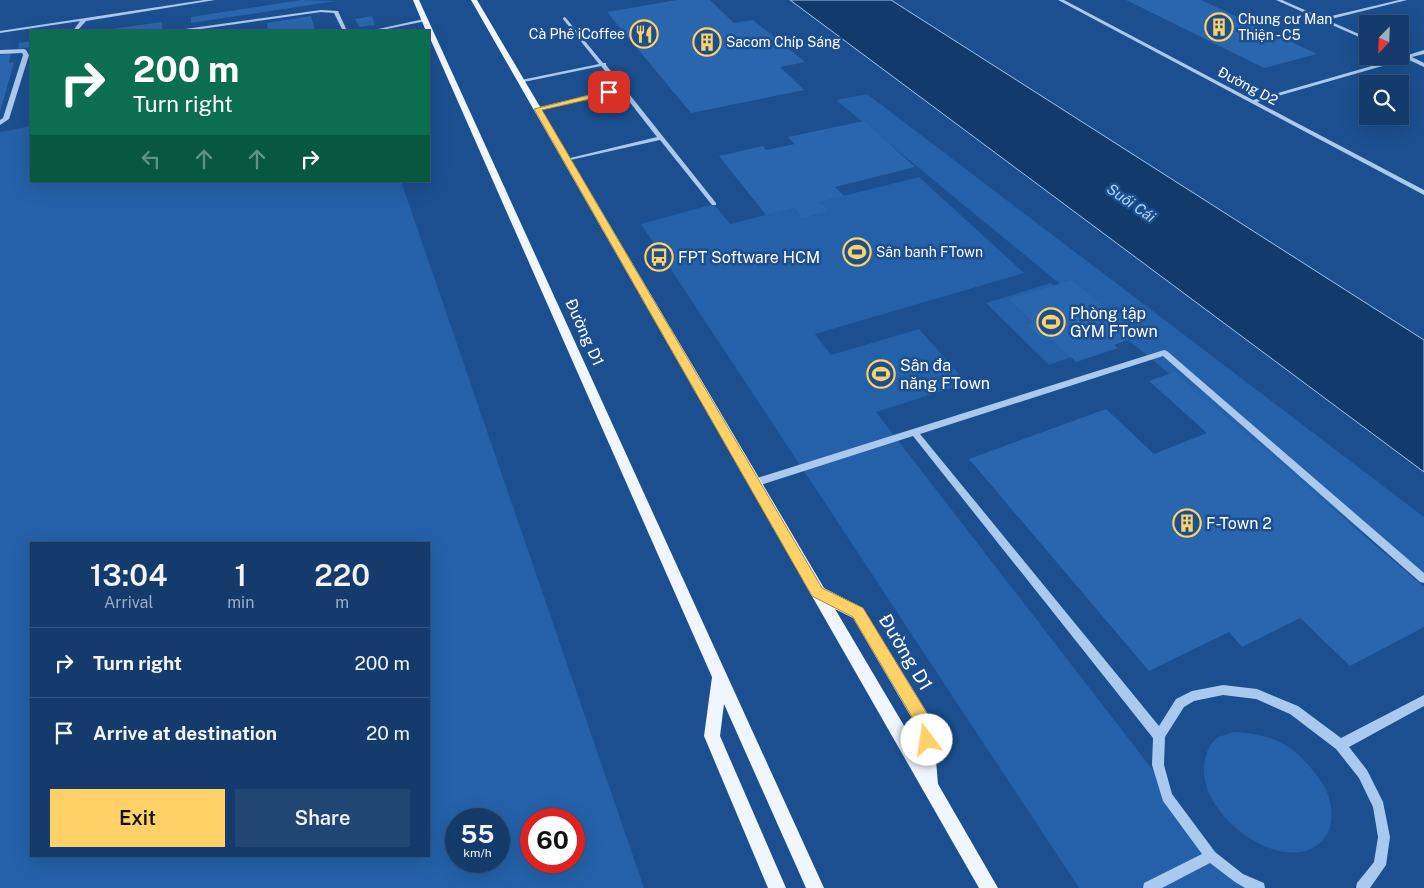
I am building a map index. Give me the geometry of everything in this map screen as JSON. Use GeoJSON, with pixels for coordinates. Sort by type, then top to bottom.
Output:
{"type":"FeatureCollection","features":[{"type":"Feature","properties":{"kind":"main road","name":"Đường D1"},"geometry":{"type":"LineString","coordinates":[[416,0],[428,30]]}},
{"type":"Feature","properties":{"kind":"main road","name":"Đường D1"},"geometry":{"type":"LineString","coordinates":[[474,0],[989,888]]}},
{"type":"Feature","properties":{"kind":"main road","name":"Đường D1"},"geometry":{"type":"LineString","coordinates":[[430,33],[815,888]]}},
{"type":"Feature","properties":{"kind":"main road","name":"Đường D1"},"geometry":{"type":"LineString","coordinates":[[817,592],[858,612],[926,725],[930,787]]}},
{"type":"Feature","properties":{"kind":"main road"},"geometry":{"type":"LineString","coordinates":[[720,678],[712,736],[776,888]]}},
{"type":"Feature","properties":{"kind":"street"},"geometry":{"type":"LineString","coordinates":[[0,32],[213,0]]}},
{"type":"Feature","properties":{"kind":"street","name":"Đường D2"},"geometry":{"type":"LineString","coordinates":[[1060,0],[1424,193]]}},
{"type":"Feature","properties":{"kind":"street"},"geometry":{"type":"LineString","coordinates":[[1278,0],[1359,36]]}},
{"type":"Feature","properties":{"kind":"street"},"geometry":{"type":"LineString","coordinates":[[1322,20],[1405,0]]}},
{"type":"Feature","properties":{"kind":"street"},"geometry":{"type":"LineString","coordinates":[[185,30],[321,11],[336,12],[345,30]]}},
{"type":"Feature","properties":{"kind":"street"},"geometry":{"type":"LineString","coordinates":[[565,18],[604,64],[714,204]]}},
{"type":"Feature","properties":{"kind":"street"},"geometry":{"type":"LineString","coordinates":[[77,30],[84,20]]}},
{"type":"Feature","properties":{"kind":"street"},"geometry":{"type":"LineString","coordinates":[[376,30],[424,20]]}},
{"type":"Feature","properties":{"kind":"street"},"geometry":{"type":"LineString","coordinates":[[0,52],[24,51],[26,56],[6,119],[0,123]]}},
{"type":"Feature","properties":{"kind":"street"},"geometry":{"type":"LineString","coordinates":[[1409,54],[1424,52]]}},
{"type":"Feature","properties":{"kind":"street"},"geometry":{"type":"LineString","coordinates":[[1409,58],[1424,65]]}},
{"type":"Feature","properties":{"kind":"street"},"geometry":{"type":"LineString","coordinates":[[521,82],[604,64]]}},
{"type":"Feature","properties":{"kind":"street"},"geometry":{"type":"LineString","coordinates":[[1252,102],[1371,65]]}},
{"type":"Feature","properties":{"kind":"street"},"geometry":{"type":"LineString","coordinates":[[537,109],[623,89]]}},
{"type":"Feature","properties":{"kind":"street"},"geometry":{"type":"LineString","coordinates":[[568,160],[662,138]]}},
{"type":"Feature","properties":{"kind":"street"},"geometry":{"type":"LineString","coordinates":[[754,483],[1164,353],[1424,579]]}},
{"type":"Feature","properties":{"kind":"street"},"geometry":{"type":"LineString","coordinates":[[915,433],[1159,736]]}},
{"type":"Feature","properties":{"kind":"street"},"geometry":{"type":"LineString","coordinates":[[1259,888],[1239,878],[1211,856],[1167,797],[1158,765],[1159,736],[1180,703],[1192,696],[1222,690],[1257,694],[1294,710],[1340,745],[1363,774],[1375,798],[1384,837],[1380,865],[1362,888]]}},
{"type":"Feature","properties":{"kind":"street"},"geometry":{"type":"LineString","coordinates":[[1340,745],[1424,700]]}},
{"type":"Feature","properties":{"kind":"street"},"geometry":{"type":"LineString","coordinates":[[1148,888],[1211,856]]}},
{"type":"Feature","properties":{"kind":"shaded area"},"geometry":{"type":"Polygon","coordinates":[[[867,94],[1424,517],[1424,583],[836,100],[867,94]]]}},
{"type":"Feature","properties":{"kind":"shaded area"},"geometry":{"type":"Polygon","coordinates":[[[30,126],[30,182],[401,182],[644,888],[0,888],[0,132],[30,126]]]}},
{"type":"Feature","properties":{"kind":"shaded area"},"geometry":{"type":"Polygon","coordinates":[[[919,177],[1024,273],[815,334],[831,355],[919,329],[967,383],[876,412],[1244,888],[1079,888],[641,224],[714,204],[730,224],[919,177]]]}},
{"type":"Feature","properties":{"kind":"shaded area","name":"Phòng tập GYM FTown"},"geometry":{"type":"Polygon","coordinates":[[[1051,283],[1117,341],[1049,365],[986,303],[1051,283]]]}},
{"type":"Feature","properties":{"kind":"shaded area"},"geometry":{"type":"Polygon","coordinates":[[[1233,732],[1250,733],[1280,742],[1298,755],[1314,772],[1324,786],[1331,806],[1332,816],[1326,835],[1320,843],[1301,852],[1283,852],[1265,846],[1247,837],[1231,824],[1218,808],[1208,791],[1204,773],[1206,755],[1209,747],[1215,740],[1233,732]]]}},
{"type":"Feature","properties":{"kind":"water","name":"Suối Cái"},"geometry":{"type":"Polygon","coordinates":[[[790,0],[891,0],[1424,340],[1424,472],[790,0]]]}},
{"type":"Feature","properties":{"kind":"building"},"geometry":{"type":"Polygon","coordinates":[[[302,0],[336,1],[191,23],[191,17],[302,0]]]}},
{"type":"Feature","properties":{"kind":"building","name":"Sacom Chíp Sáng"},"geometry":{"type":"Polygon","coordinates":[[[677,0],[710,0],[734,23],[753,20],[805,62],[780,67],[804,90],[691,113],[607,12],[677,0]]]}},
{"type":"Feature","properties":{"kind":"building","name":"Chung cư Man Thiện - C5"},"geometry":{"type":"Polygon","coordinates":[[[1126,0],[1201,0],[1317,54],[1264,68],[1126,0]]]}},
{"type":"Feature","properties":{"kind":"building"},"geometry":{"type":"Polygon","coordinates":[[[311,16],[315,30],[268,30],[267,23],[311,16]]]}},
{"type":"Feature","properties":{"kind":"building"},"geometry":{"type":"Polygon","coordinates":[[[372,16],[375,25],[359,27],[355,19],[372,16]]]}},
{"type":"Feature","properties":{"kind":"building"},"geometry":{"type":"Polygon","coordinates":[[[162,22],[162,29],[155,30],[112,29],[162,22]]]}},
{"type":"Feature","properties":{"kind":"building"},"geometry":{"type":"Polygon","coordinates":[[[30,41],[30,47],[18,49],[19,43],[30,41]]]}},
{"type":"Feature","properties":{"kind":"building"},"geometry":{"type":"Polygon","coordinates":[[[11,53],[9,63],[14,62],[0,112],[0,55],[11,53]]]}},
{"type":"Feature","properties":{"kind":"building"},"geometry":{"type":"Polygon","coordinates":[[[864,121],[915,167],[835,187],[844,196],[819,202],[828,211],[802,218],[795,208],[766,215],[719,156],[763,146],[766,150],[795,144],[788,137],[864,121]]]}},
{"type":"Feature","properties":{"kind":"building","name":"Phòng tập GYM FTown"},"geometry":{"type":"Polygon","coordinates":[[[1072,280],[1138,336],[1114,345],[1118,348],[1076,362],[1050,338],[1043,340],[1027,325],[1033,322],[1009,299],[1072,280]]]}},
{"type":"Feature","properties":{"kind":"building","name":"F-Town 2"},"geometry":{"type":"Polygon","coordinates":[[[1174,372],[1424,587],[1424,627],[1350,666],[1300,618],[1242,647],[1229,632],[1149,671],[969,459],[1106,409],[1154,454],[1207,433],[1149,381],[1174,372]]]}},
{"type":"Feature","properties":{"kind":"place","name":"Chung cư Man Thiện - C5"},"geometry":{"type":"Point","coordinates":[1219,27]}},
{"type":"Feature","properties":{"kind":"place","name":"Cà Phê iCoffee"},"geometry":{"type":"Point","coordinates":[644,34]}},
{"type":"Feature","properties":{"kind":"place","name":"Sacom Chíp Sáng"},"geometry":{"type":"Point","coordinates":[707,42]}},
{"type":"Feature","properties":{"kind":"place","name":"Sân banh FTown"},"geometry":{"type":"Point","coordinates":[857,252]}},
{"type":"Feature","properties":{"kind":"place","name":"FPT Software HCM"},"geometry":{"type":"Point","coordinates":[659,257]}},
{"type":"Feature","properties":{"kind":"place","name":"Phòng tập GYM FTown"},"geometry":{"type":"Point","coordinates":[1051,322]}},
{"type":"Feature","properties":{"kind":"place","name":"Sân đa năng FTown"},"geometry":{"type":"Point","coordinates":[881,374]}},
{"type":"Feature","properties":{"kind":"place","name":"F-Town 2"},"geometry":{"type":"Point","coordinates":[1187,523]}},
{"type":"Feature","properties":{"kind":"route"},"geometry":{"type":"LineString","coordinates":[[609,92],[537,109],[817,592],[858,612],[926,725],[927,740]]}}]}
